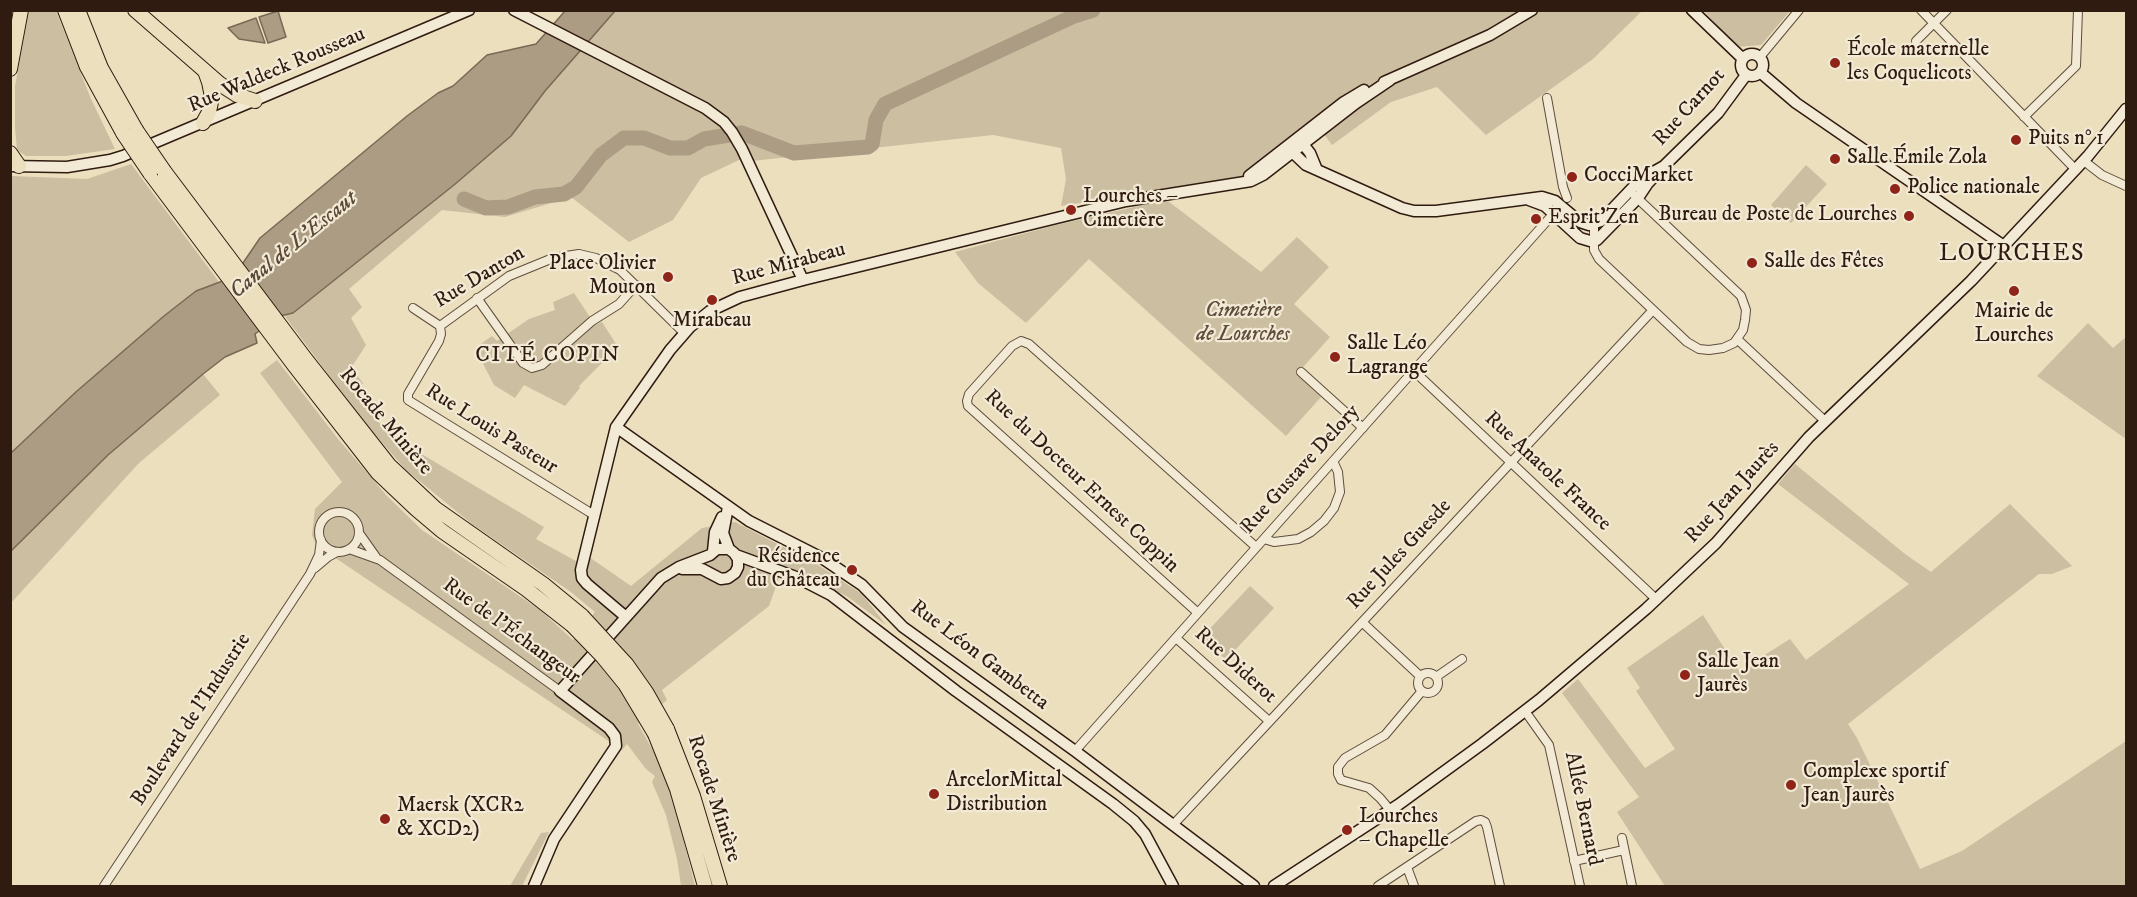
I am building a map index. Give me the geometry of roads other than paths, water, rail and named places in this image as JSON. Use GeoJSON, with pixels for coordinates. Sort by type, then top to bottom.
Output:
{"type":"FeatureCollection","features":[{"type":"Feature","properties":{"kind":"highway"},"geometry":{"type":"LineString","coordinates":[[10,69],[21,10]]}},
{"type":"Feature","properties":{"kind":"highway","name":"Rocade Minière"},"geometry":{"type":"LineString","coordinates":[[65,10],[90,74],[129,132],[164,171],[198,227]]}},
{"type":"Feature","properties":{"kind":"highway","name":"Rocade Minière"},"geometry":{"type":"LineString","coordinates":[[78,10],[129,132],[150,173],[198,227],[299,361],[412,488],[449,519],[531,575],[577,621],[617,652],[632,672],[655,706],[705,886]]}},
{"type":"Feature","properties":{"kind":"highway"},"geometry":{"type":"LineString","coordinates":[[135,10],[231,92],[255,101]]}},
{"type":"Feature","properties":{"kind":"highway"},"geometry":{"type":"LineString","coordinates":[[203,123],[209,112],[212,97],[204,69]]}},
{"type":"Feature","properties":{"kind":"highway"},"geometry":{"type":"LineString","coordinates":[[10,153],[15,166]]}},
{"type":"Feature","properties":{"kind":"highway","name":"Rocade Minière"},"geometry":{"type":"LineString","coordinates":[[661,732],[693,796],[720,886]]}},
{"type":"Feature","properties":{"kind":"street","name":"Rue Waldeck Rousseau"},"geometry":{"type":"LineString","coordinates":[[15,166],[50,168],[110,160],[469,10]]}},
{"type":"Feature","properties":{"kind":"street"},"geometry":{"type":"LineString","coordinates":[[514,10],[705,108],[728,127],[739,143],[803,280]]}},
{"type":"Feature","properties":{"kind":"street","name":"Rue Mirabeau"},"geometry":{"type":"LineString","coordinates":[[626,617],[582,578],[582,566],[616,428],[648,380],[684,333],[705,314],[721,304],[745,295],[803,280],[1126,201],[1236,182],[1250,176],[1390,80],[1481,40],[1532,10]]}},
{"type":"Feature","properties":{"kind":"street"},"geometry":{"type":"LineString","coordinates":[[1692,10],[1724,44],[1743,59]]}},
{"type":"Feature","properties":{"kind":"street"},"geometry":{"type":"LineString","coordinates":[[1760,57],[1799,10]]}},
{"type":"Feature","properties":{"kind":"street"},"geometry":{"type":"LineString","coordinates":[[1921,10],[2076,170]]}},
{"type":"Feature","properties":{"kind":"street"},"geometry":{"type":"LineString","coordinates":[[1916,41],[1947,10]]}},
{"type":"Feature","properties":{"kind":"street"},"geometry":{"type":"LineString","coordinates":[[2024,117],[2076,66],[2078,10]]}},
{"type":"Feature","properties":{"kind":"street"},"geometry":{"type":"LineString","coordinates":[[1751,54],[1760,57],[1764,65],[1761,73],[1753,77],[1746,75],[1741,69],[1743,59],[1751,54]]}},
{"type":"Feature","properties":{"kind":"street"},"geometry":{"type":"LineString","coordinates":[[1761,73],[1796,103],[2004,246]]}},
{"type":"Feature","properties":{"kind":"street","name":"Rue Carnot"},"geometry":{"type":"LineString","coordinates":[[1594,225],[1648,183],[1718,113],[1746,75]]}},
{"type":"Feature","properties":{"kind":"street"},"geometry":{"type":"LineString","coordinates":[[1289,150],[1303,163],[1317,170],[1392,205],[1414,211],[1436,211],[1523,198],[1546,197],[1560,205],[1582,224],[1594,225],[1593,241],[1594,250],[1599,259],[1687,342],[1699,349],[1718,350],[1737,339],[1743,330],[1746,315],[1745,305],[1738,292],[1634,195],[1603,236],[1593,241],[1580,238],[1560,205],[1563,189],[1547,98]]}},
{"type":"Feature","properties":{"kind":"street","name":"Rue Jean Jaurès"},"geometry":{"type":"LineString","coordinates":[[1274,886],[1390,810],[1525,711],[1622,632],[1716,543],[1803,443],[1962,290],[2076,170],[2127,109]]}},
{"type":"Feature","properties":{"kind":"street"},"geometry":{"type":"LineString","coordinates":[[1300,141],[1310,153],[1317,170]]}},
{"type":"Feature","properties":{"kind":"street"},"geometry":{"type":"LineString","coordinates":[[2084,161],[2102,175],[2127,186]]}},
{"type":"Feature","properties":{"kind":"street","name":"Rue Gustave Delory"},"geometry":{"type":"LineString","coordinates":[[1075,751],[1560,205]]}},
{"type":"Feature","properties":{"kind":"street","name":"Rue Danton"},"geometry":{"type":"LineString","coordinates":[[413,308],[440,326],[477,298],[522,270],[552,258],[573,254],[591,256],[610,264],[636,285],[684,333]]}},
{"type":"Feature","properties":{"kind":"street"},"geometry":{"type":"LineString","coordinates":[[477,298],[523,363],[532,368],[542,365],[592,321],[619,304],[636,285]]}},
{"type":"Feature","properties":{"kind":"street","name":"Rue Jules Guesde"},"geometry":{"type":"LineString","coordinates":[[1173,825],[1653,310]]}},
{"type":"Feature","properties":{"kind":"street","name":"Rue Louis Pasteur"},"geometry":{"type":"LineString","coordinates":[[440,326],[439,341],[408,394],[408,400],[594,515]]}},
{"type":"Feature","properties":{"kind":"street"},"geometry":{"type":"LineString","coordinates":[[1737,339],[1825,421]]}},
{"type":"Feature","properties":{"kind":"street","name":"Rue du Docteur Ernest Coppin"},"geometry":{"type":"LineString","coordinates":[[1198,613],[970,409],[967,401],[969,394],[1017,342],[1024,341],[1256,547]]}},
{"type":"Feature","properties":{"kind":"street","name":"Rue Anatole France"},"geometry":{"type":"LineString","coordinates":[[1414,371],[1657,600]]}},
{"type":"Feature","properties":{"kind":"street"},"geometry":{"type":"LineString","coordinates":[[1301,372],[1363,428]]}},
{"type":"Feature","properties":{"kind":"street","name":"Rue Léon Gambetta"},"geometry":{"type":"LineString","coordinates":[[616,428],[758,526],[828,561],[871,592],[903,627],[1075,751],[1254,886]]}},
{"type":"Feature","properties":{"kind":"street"},"geometry":{"type":"LineString","coordinates":[[1264,539],[1274,542],[1298,538],[1311,532],[1324,521],[1334,508],[1340,492],[1338,472],[1333,461]]}},
{"type":"Feature","properties":{"kind":"street"},"geometry":{"type":"LineString","coordinates":[[728,507],[723,530],[739,564],[735,573]]}},
{"type":"Feature","properties":{"kind":"street"},"geometry":{"type":"LineString","coordinates":[[709,571],[707,564],[716,528],[728,507]]}},
{"type":"Feature","properties":{"kind":"street"},"geometry":{"type":"LineString","coordinates":[[343,513],[352,517],[359,531],[357,540],[349,549],[337,552],[327,548],[321,540],[319,531],[322,521],[330,515],[343,513]]}},
{"type":"Feature","properties":{"kind":"street","name":"Rue de l'Échangeur"},"geometry":{"type":"LineString","coordinates":[[359,531],[364,542],[380,560],[607,726],[615,739],[615,750],[550,846],[534,886]]}},
{"type":"Feature","properties":{"kind":"street","name":"Boulevard de l'Industrie"},"geometry":{"type":"LineString","coordinates":[[104,886],[310,574],[319,555],[321,540]]}},
{"type":"Feature","properties":{"kind":"street"},"geometry":{"type":"LineString","coordinates":[[560,691],[656,583],[687,562],[719,548],[732,552],[804,580],[831,595],[956,691],[1129,816],[1145,834],[1173,886]]}},
{"type":"Feature","properties":{"kind":"street","name":"Rue de l'Échangeur"},"geometry":{"type":"LineString","coordinates":[[349,549],[380,560]]}},
{"type":"Feature","properties":{"kind":"street","name":"Boulevard de l'Industrie"},"geometry":{"type":"LineString","coordinates":[[310,574],[325,559],[337,552]]}},
{"type":"Feature","properties":{"kind":"street"},"geometry":{"type":"LineString","coordinates":[[671,572],[690,568],[709,571],[723,579],[735,573],[755,569],[777,570]]}},
{"type":"Feature","properties":{"kind":"street"},"geometry":{"type":"LineString","coordinates":[[1362,622],[1420,676]]}},
{"type":"Feature","properties":{"kind":"street","name":"Rue Diderot"},"geometry":{"type":"LineString","coordinates":[[1176,638],[1269,721]]}},
{"type":"Feature","properties":{"kind":"street"},"geometry":{"type":"LineString","coordinates":[[1436,677],[1462,659]]}},
{"type":"Feature","properties":{"kind":"street"},"geometry":{"type":"LineString","coordinates":[[1420,676],[1427,673],[1436,677]]}},
{"type":"Feature","properties":{"kind":"street"},"geometry":{"type":"LineString","coordinates":[[1420,676],[1418,683],[1422,691],[1430,693],[1436,689],[1438,684],[1436,677]]}},
{"type":"Feature","properties":{"kind":"street"},"geometry":{"type":"LineString","coordinates":[[1390,810],[1373,791],[1341,780],[1338,767],[1345,758],[1385,735],[1422,691]]}},
{"type":"Feature","properties":{"kind":"street","name":"Allée Bernard"},"geometry":{"type":"LineString","coordinates":[[1525,711],[1549,745],[1580,886]]}},
{"type":"Feature","properties":{"kind":"street"},"geometry":{"type":"LineString","coordinates":[[1378,886],[1476,821],[1481,820],[1488,827],[1500,886]]}},
{"type":"Feature","properties":{"kind":"street"},"geometry":{"type":"LineString","coordinates":[[1622,838],[1632,886]]}},
{"type":"Feature","properties":{"kind":"street"},"geometry":{"type":"LineString","coordinates":[[1575,861],[1624,850]]}},
{"type":"Feature","properties":{"kind":"street","name":"Rue Jean Jaurès"},"geometry":{"type":"LineString","coordinates":[[1265,886],[1324,852]]}},
{"type":"Feature","properties":{"kind":"street"},"geometry":{"type":"LineString","coordinates":[[1407,867],[1414,886]]}},
{"type":"Feature","properties":{"kind":"water"},"geometry":{"type":"Polygon","coordinates":[[[278,11],[286,37],[268,43],[259,17],[278,11]]]}},
{"type":"Feature","properties":{"kind":"water","name":"Canal de L'Escaut"},"geometry":{"type":"Polygon","coordinates":[[[565,11],[615,11],[545,91],[511,136],[454,185],[293,313],[280,316],[255,334],[257,343],[225,357],[203,374],[108,455],[11,551],[11,453],[77,391],[164,316],[196,291],[220,282],[243,263],[260,238],[407,116],[438,93],[453,86],[487,55],[536,44],[565,11]]]}},
{"type":"Feature","properties":{"kind":"water"},"geometry":{"type":"Polygon","coordinates":[[[256,18],[265,43],[239,39],[228,28],[256,18]]]}},
{"type":"Feature","properties":{"kind":"waterway"},"geometry":{"type":"LineString","coordinates":[[464,199],[486,208],[508,207],[535,197],[564,194],[576,187],[601,155],[624,138],[644,138],[670,148],[688,148],[704,139],[742,133],[794,153],[868,147],[872,144],[876,120],[885,104],[1074,16],[1093,10]]}},
{"type":"Feature","properties":{"kind":"place","name":"École maternelle les Coquelicots"},"geometry":{"type":"Point","coordinates":[1835,63]}},
{"type":"Feature","properties":{"kind":"place","name":"Puits n° 1"},"geometry":{"type":"Point","coordinates":[2016,140]}},
{"type":"Feature","properties":{"kind":"place","name":"Salle Émile Zola"},"geometry":{"type":"Point","coordinates":[1835,159]}},
{"type":"Feature","properties":{"kind":"place","name":"CocciMarket"},"geometry":{"type":"Point","coordinates":[1572,177]}},
{"type":"Feature","properties":{"kind":"place","name":"Police nationale"},"geometry":{"type":"Point","coordinates":[1895,189]}},
{"type":"Feature","properties":{"kind":"place","name":"Lourches – Cimetière"},"geometry":{"type":"Point","coordinates":[1071,210]}},
{"type":"Feature","properties":{"kind":"place","name":"Bureau de Poste de Lourches"},"geometry":{"type":"Point","coordinates":[1909,216]}},
{"type":"Feature","properties":{"kind":"place","name":"Esprit'Zen"},"geometry":{"type":"Point","coordinates":[1536,219]}},
{"type":"Feature","properties":{"kind":"place","name":"Salle des Fêtes"},"geometry":{"type":"Point","coordinates":[1752,263]}},
{"type":"Feature","properties":{"kind":"place","name":"Place Olivier Mouton"},"geometry":{"type":"Point","coordinates":[668,277]}},
{"type":"Feature","properties":{"kind":"place","name":"Mairie de Lourches"},"geometry":{"type":"Point","coordinates":[2014,291]}},
{"type":"Feature","properties":{"kind":"place","name":"Mirabeau"},"geometry":{"type":"Point","coordinates":[712,300]}},
{"type":"Feature","properties":{"kind":"place","name":"Salle Léo Lagrange"},"geometry":{"type":"Point","coordinates":[1335,357]}},
{"type":"Feature","properties":{"kind":"place","name":"Résidence du Château"},"geometry":{"type":"Point","coordinates":[852,570]}},
{"type":"Feature","properties":{"kind":"place","name":"Salle Jean Jaurès"},"geometry":{"type":"Point","coordinates":[1685,675]}},
{"type":"Feature","properties":{"kind":"place","name":"Complexe sportif Jean Jaurès"},"geometry":{"type":"Point","coordinates":[1791,785]}},
{"type":"Feature","properties":{"kind":"place","name":"ArcelorMittal Distribution"},"geometry":{"type":"Point","coordinates":[934,794]}},
{"type":"Feature","properties":{"kind":"place","name":"Maersk (XCR2 & XCD2)"},"geometry":{"type":"Point","coordinates":[385,819]}},
{"type":"Feature","properties":{"kind":"place","name":"Lourches – Chapelle"},"geometry":{"type":"Point","coordinates":[1347,830]}},
{"type":"Feature","properties":{"kind":"district","name":"LOURCHES"},"geometry":{"type":"Point","coordinates":[2012,255]}},
{"type":"Feature","properties":{"kind":"district","name":"CITÉ COPIN"},"geometry":{"type":"Point","coordinates":[548,356]}},
{"type":"Feature","properties":{"kind":"park label","name":"Cimetière de Lourches"},"geometry":{"type":"Point","coordinates":[1243,324]}}]}
